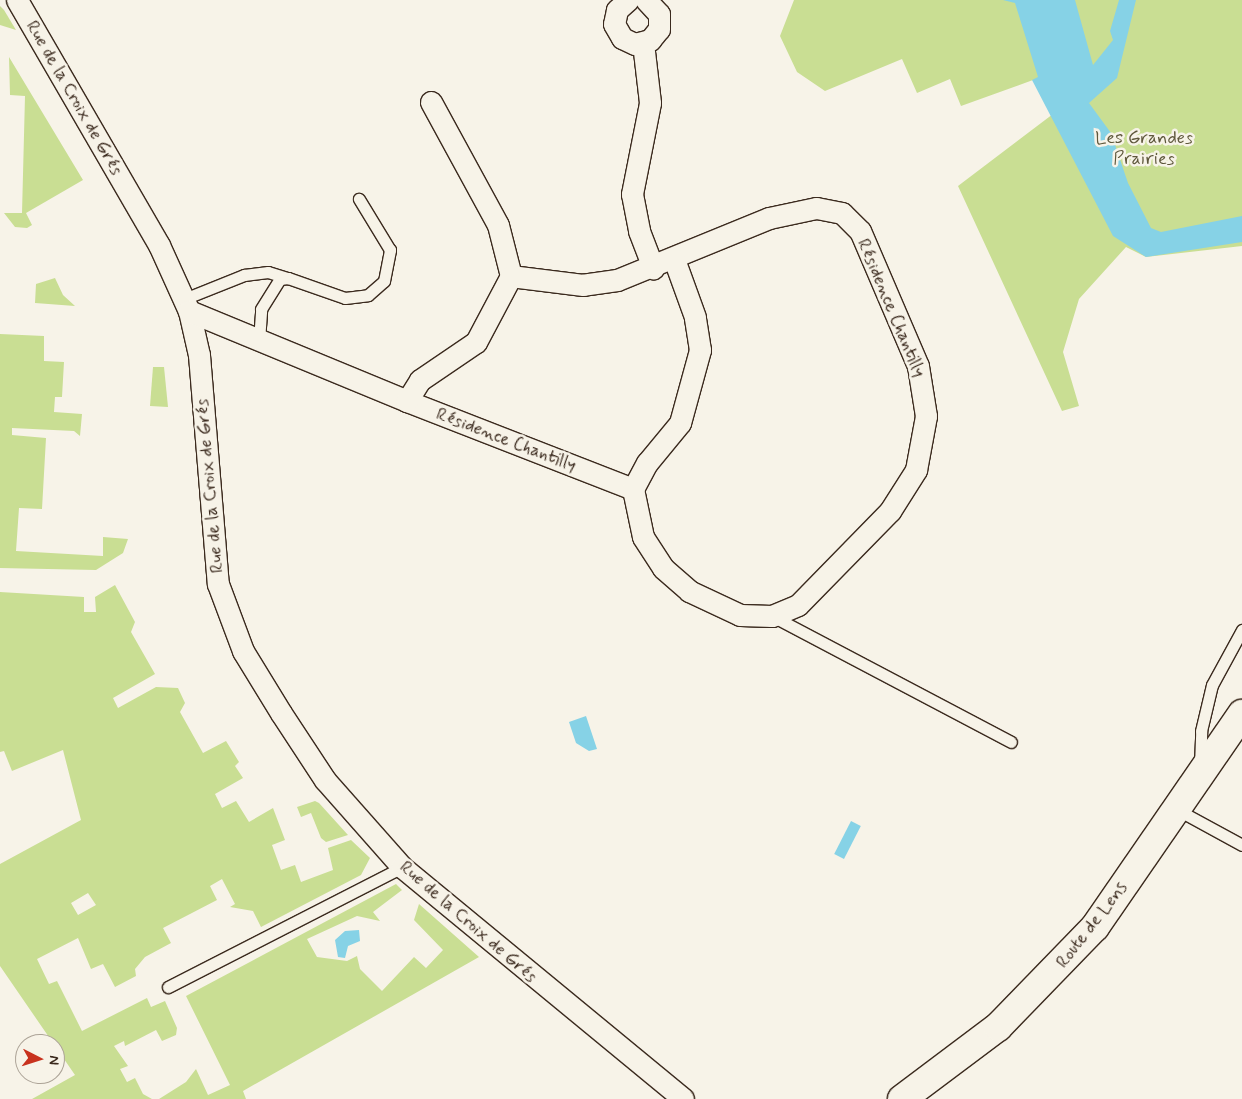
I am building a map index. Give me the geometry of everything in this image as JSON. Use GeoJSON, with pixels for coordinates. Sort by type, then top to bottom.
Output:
{"type":"FeatureCollection","features":[{"type":"Feature","properties":{"kind":"main road","name":"Route de Lens"},"geometry":{"type":"LineString","coordinates":[[902,1099],[998,1027],[1050,977],[1095,927],[1200,770],[1242,714]]}},
{"type":"Feature","properties":{"kind":"street","name":"Rue de la Croix de Grés"},"geometry":{"type":"LineString","coordinates":[[17,0],[152,231],[186,305],[199,355],[214,565],[232,627],[312,762],[402,867],[683,1099]]}},
{"type":"Feature","properties":{"kind":"street"},"geometry":{"type":"LineString","coordinates":[[628,0],[617,10],[614,24],[628,42],[643,43],[656,35],[660,21],[656,7],[646,0]]}},
{"type":"Feature","properties":{"kind":"street"},"geometry":{"type":"LineString","coordinates":[[643,43],[650,103],[632,194],[639,231],[653,268]]}},
{"type":"Feature","properties":{"kind":"street"},"geometry":{"type":"LineString","coordinates":[[407,401],[420,380],[476,342],[511,276],[498,225],[431,102]]}},
{"type":"Feature","properties":{"kind":"street","name":"Résidence Chantilly"},"geometry":{"type":"LineString","coordinates":[[186,305],[259,342],[633,490],[643,537],[675,580],[722,609],[740,615],[772,616],[798,605],[900,498],[920,454],[926,416],[923,382],[860,231],[842,214],[816,208],[784,213],[653,268],[617,280],[583,285],[511,276]]}},
{"type":"Feature","properties":{"kind":"street"},"geometry":{"type":"LineString","coordinates":[[633,490],[647,463],[680,423],[700,350],[694,317],[674,259]]}},
{"type":"Feature","properties":{"kind":"lane"},"geometry":{"type":"LineString","coordinates":[[186,305],[244,275],[268,272],[345,298],[379,288],[389,273],[390,250],[359,199]]}},
{"type":"Feature","properties":{"kind":"lane"},"geometry":{"type":"LineString","coordinates":[[259,342],[258,319],[264,298],[275,283],[288,278]]}},
{"type":"Feature","properties":{"kind":"lane"},"geometry":{"type":"LineString","coordinates":[[772,616],[1011,742]]}},
{"type":"Feature","properties":{"kind":"lane"},"geometry":{"type":"LineString","coordinates":[[1200,770],[1201,731],[1212,685],[1242,630]]}},
{"type":"Feature","properties":{"kind":"lane"},"geometry":{"type":"LineString","coordinates":[[1174,808],[1242,845]]}},
{"type":"Feature","properties":{"kind":"lane"},"geometry":{"type":"LineString","coordinates":[[168,987],[402,867]]}},
{"type":"Feature","properties":{"kind":"green space","name":"Les Grandes Prairies"},"geometry":{"type":"Polygon","coordinates":[[[794,0],[1242,0],[1242,246],[1146,257],[1126,247],[1079,299],[1063,352],[1079,406],[1062,411],[958,186],[1053,114],[1033,80],[961,106],[950,79],[917,93],[902,59],[825,91],[797,72],[780,36],[794,0]]]}},
{"type":"Feature","properties":{"kind":"green space"},"geometry":{"type":"Polygon","coordinates":[[[0,6],[4,10],[16,30],[0,25],[0,6]]]}},
{"type":"Feature","properties":{"kind":"green space"},"geometry":{"type":"Polygon","coordinates":[[[9,57],[83,180],[26,213],[32,225],[27,228],[15,227],[4,213],[22,213],[25,96],[10,95],[9,57]]]}},
{"type":"Feature","properties":{"kind":"green space"},"geometry":{"type":"Polygon","coordinates":[[[55,278],[63,295],[75,306],[35,303],[36,284],[55,278]]]}},
{"type":"Feature","properties":{"kind":"green space"},"geometry":{"type":"Polygon","coordinates":[[[0,334],[44,336],[44,361],[64,362],[62,397],[55,397],[54,412],[82,414],[80,436],[74,431],[12,428],[12,435],[46,438],[42,509],[19,508],[16,551],[103,556],[103,537],[128,539],[123,553],[96,570],[0,568],[0,334]]]}},
{"type":"Feature","properties":{"kind":"green space"},"geometry":{"type":"Polygon","coordinates":[[[153,367],[164,367],[168,407],[150,406],[153,367]]]}},
{"type":"Feature","properties":{"kind":"green space"},"geometry":{"type":"Polygon","coordinates":[[[115,585],[135,622],[131,632],[155,674],[113,698],[118,708],[156,687],[178,688],[185,703],[180,712],[203,753],[226,741],[239,762],[235,766],[243,778],[215,794],[222,808],[236,801],[249,822],[273,808],[285,840],[272,845],[281,870],[295,865],[301,882],[333,870],[328,848],[351,840],[370,858],[361,875],[261,927],[253,911],[230,907],[235,904],[222,879],[210,886],[217,900],[163,928],[171,943],[145,957],[135,969],[136,976],[115,987],[103,964],[91,969],[78,938],[37,959],[49,984],[57,981],[82,1031],[147,998],[151,1007],[165,1001],[177,1028],[176,1035],[162,1041],[156,1030],[125,1046],[124,1041],[114,1046],[128,1066],[120,1069],[127,1082],[135,1078],[143,1094],[152,1099],[32,1099],[59,1084],[65,1084],[65,1081],[75,1075],[65,1060],[65,1034],[47,1034],[0,966],[0,864],[81,820],[63,750],[12,771],[4,751],[0,752],[0,592],[84,597],[84,612],[96,612],[95,597],[115,585]],[[88,893],[71,903],[78,915],[96,905],[88,893]]]}},
{"type":"Feature","properties":{"kind":"green space"},"geometry":{"type":"Polygon","coordinates":[[[315,801],[348,835],[326,842],[321,838],[311,813],[301,817],[297,807],[315,801]]]}},
{"type":"Feature","properties":{"kind":"green space"},"geometry":{"type":"Polygon","coordinates":[[[396,884],[402,890],[373,912],[380,921],[357,916],[307,939],[317,957],[347,961],[357,956],[360,969],[382,991],[414,957],[426,968],[443,950],[414,920],[419,904],[479,957],[243,1091],[246,1099],[159,1099],[186,1082],[196,1069],[208,1095],[230,1085],[186,996],[396,884]]]}},
{"type":"Feature","properties":{"kind":"water"},"geometry":{"type":"Polygon","coordinates":[[[1003,0],[1075,0],[1093,65],[1113,40],[1110,31],[1119,0],[1136,0],[1117,78],[1089,103],[1111,133],[1128,183],[1151,228],[1161,232],[1242,216],[1242,242],[1146,257],[1113,236],[1032,80],[1038,77],[1015,3],[1003,0]]]}},
{"type":"Feature","properties":{"kind":"water"},"geometry":{"type":"Polygon","coordinates":[[[586,716],[597,749],[589,751],[576,743],[569,722],[586,716]]]}},
{"type":"Feature","properties":{"kind":"water"},"geometry":{"type":"Polygon","coordinates":[[[851,821],[861,826],[844,859],[834,854],[851,821]]]}},
{"type":"Feature","properties":{"kind":"water"},"geometry":{"type":"Polygon","coordinates":[[[359,930],[360,941],[348,946],[345,958],[338,957],[335,940],[345,931],[359,930]]]}}]}
